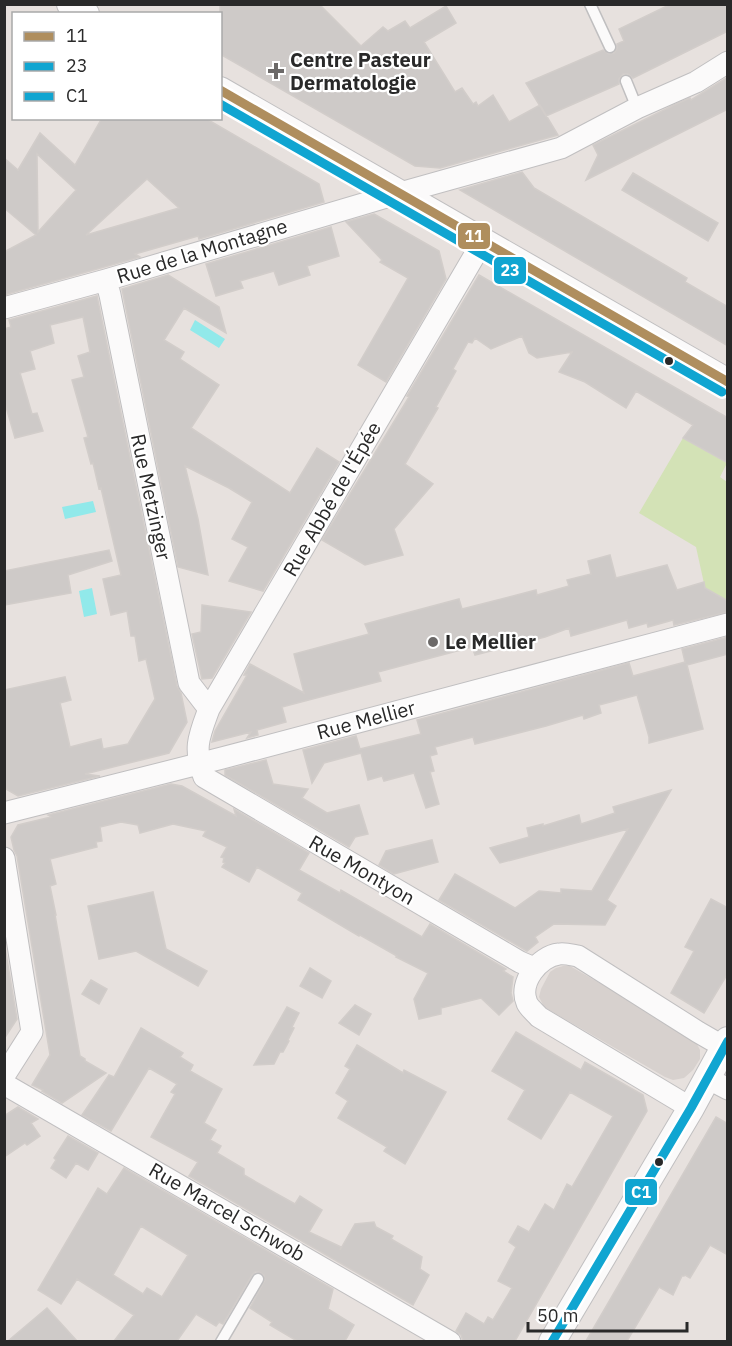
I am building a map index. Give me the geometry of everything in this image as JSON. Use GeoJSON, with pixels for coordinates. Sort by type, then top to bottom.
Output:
{"type":"FeatureCollection","features":[{"type":"Feature","properties":{"kind":"street"},"geometry":{"type":"LineString","coordinates":[[70,4],[83,12]]}},
{"type":"Feature","properties":{"kind":"street","name":"Rue de la Montagne"},"geometry":{"type":"LineString","coordinates":[[4,308],[561,148],[638,108],[696,82],[728,62]]}},
{"type":"Feature","properties":{"kind":"street"},"geometry":{"type":"LineString","coordinates":[[222,91],[728,382]]}},
{"type":"Feature","properties":{"kind":"street","name":"Rue Abbé de l'Épée"},"geometry":{"type":"LineString","coordinates":[[199,764],[198,743],[210,709],[483,241]]}},
{"type":"Feature","properties":{"kind":"street","name":"Rue Metzinger"},"geometry":{"type":"LineString","coordinates":[[106,280],[189,683],[210,709]]}},
{"type":"Feature","properties":{"kind":"street","name":"Rue Mellier"},"geometry":{"type":"LineString","coordinates":[[4,813],[199,764],[728,624]]}},
{"type":"Feature","properties":{"kind":"street","name":"Rue Montyon"},"geometry":{"type":"LineString","coordinates":[[199,764],[204,777],[520,962],[534,968]]}},
{"type":"Feature","properties":{"kind":"street"},"geometry":{"type":"LineString","coordinates":[[4,858],[32,1032],[4,1076]]}},
{"type":"Feature","properties":{"kind":"street"},"geometry":{"type":"LineString","coordinates":[[552,1341],[691,1108],[717,1084],[726,1043],[698,1032],[578,956],[558,954],[544,959],[534,968],[525,986],[527,1003],[539,1017],[691,1108]]}},
{"type":"Feature","properties":{"kind":"street","name":"Rue Marcel Schwob"},"geometry":{"type":"LineString","coordinates":[[4,1084],[276,1248],[450,1341]]}},
{"type":"Feature","properties":{"kind":"lane"},"geometry":{"type":"LineString","coordinates":[[590,4],[610,46]]}},
{"type":"Feature","properties":{"kind":"lane"},"geometry":{"type":"LineString","coordinates":[[626,81],[638,108]]}},
{"type":"Feature","properties":{"kind":"lane"},"geometry":{"type":"LineString","coordinates":[[221,1341],[258,1279]]}},
{"type":"Feature","properties":{"kind":"green space"},"geometry":{"type":"Polygon","coordinates":[[[683,438],[727,463],[720,477],[727,482],[727,601],[705,588],[696,547],[639,513],[683,438]]]}},
{"type":"Feature","properties":{"kind":"shaded area"},"geometry":{"type":"Polygon","coordinates":[[[563,966],[570,966],[688,1034],[695,1040],[700,1050],[700,1059],[693,1070],[684,1078],[673,1080],[665,1077],[544,1007],[539,997],[541,989],[550,972],[563,966]]]}},
{"type":"Feature","properties":{"kind":"water"},"geometry":{"type":"Polygon","coordinates":[[[195,320],[225,339],[219,348],[190,330],[195,320]]]}},
{"type":"Feature","properties":{"kind":"water"},"geometry":{"type":"Polygon","coordinates":[[[93,501],[96,512],[65,519],[62,507],[93,501]]]}},
{"type":"Feature","properties":{"kind":"water"},"geometry":{"type":"Polygon","coordinates":[[[92,588],[97,614],[84,617],[79,591],[92,588]]]}},
{"type":"Feature","properties":{"kind":"building"},"geometry":{"type":"Polygon","coordinates":[[[220,4],[319,4],[361,46],[383,27],[388,31],[405,21],[410,28],[446,6],[456,23],[424,42],[455,92],[462,88],[473,104],[476,102],[478,106],[493,95],[509,122],[540,105],[558,135],[440,168],[415,166],[222,55],[222,12],[220,12],[220,4]]]}},
{"type":"Feature","properties":{"kind":"building"},"geometry":{"type":"Polygon","coordinates":[[[671,4],[728,4],[728,31],[633,78],[628,74],[623,74],[619,79],[619,84],[546,116],[526,83],[603,50],[609,54],[614,53],[617,44],[624,41],[619,29],[671,4]]]}},
{"type":"Feature","properties":{"kind":"building"},"geometry":{"type":"Polygon","coordinates":[[[728,77],[728,109],[586,180],[598,155],[593,145],[674,105],[690,98],[691,100],[728,77]]]}},
{"type":"Feature","properties":{"kind":"building"},"geometry":{"type":"Polygon","coordinates":[[[101,120],[208,120],[319,184],[324,202],[199,239],[198,236],[135,254],[140,257],[4,295],[4,252],[36,235],[4,208],[4,158],[18,170],[40,133],[75,165],[101,120]],[[37,154],[38,232],[76,190],[37,154]],[[147,179],[86,235],[179,208],[147,179]]]}},
{"type":"Feature","properties":{"kind":"building"},"geometry":{"type":"Polygon","coordinates":[[[522,172],[534,188],[687,278],[685,282],[728,307],[728,346],[460,190],[522,172]]]}},
{"type":"Feature","properties":{"kind":"building"},"geometry":{"type":"Polygon","coordinates":[[[633,173],[718,223],[708,241],[622,190],[633,173]]]}},
{"type":"Feature","properties":{"kind":"building"},"geometry":{"type":"Polygon","coordinates":[[[374,214],[439,251],[446,279],[386,382],[358,365],[408,278],[380,262],[382,260],[346,222],[374,214]]]}},
{"type":"Feature","properties":{"kind":"building"},"geometry":{"type":"Polygon","coordinates":[[[331,227],[339,256],[307,266],[310,275],[279,285],[274,271],[240,281],[243,288],[216,296],[206,264],[331,227]]]}},
{"type":"Feature","properties":{"kind":"building"},"geometry":{"type":"Polygon","coordinates":[[[168,275],[219,307],[226,333],[184,308],[164,340],[184,352],[180,359],[219,385],[191,428],[290,493],[317,448],[339,462],[263,591],[229,581],[248,547],[232,539],[252,502],[185,466],[208,575],[178,567],[122,289],[168,275]]]}},
{"type":"Feature","properties":{"kind":"building"},"geometry":{"type":"Polygon","coordinates":[[[479,275],[728,418],[728,463],[683,438],[693,425],[636,391],[626,408],[585,382],[559,372],[572,352],[537,358],[529,353],[522,336],[491,349],[475,338],[472,343],[468,342],[453,369],[456,371],[436,407],[438,408],[405,464],[433,484],[394,529],[403,555],[365,565],[322,540],[409,397],[407,396],[479,275]]]}},
{"type":"Feature","properties":{"kind":"building"},"geometry":{"type":"Polygon","coordinates":[[[97,296],[177,686],[181,693],[187,722],[169,753],[85,774],[100,776],[18,796],[6,789],[4,779],[4,690],[65,677],[71,700],[60,703],[70,747],[101,739],[103,749],[128,744],[155,699],[146,659],[139,661],[135,636],[131,636],[127,611],[111,615],[103,579],[121,575],[101,488],[99,489],[84,438],[88,437],[72,380],[84,377],[78,356],[90,352],[83,317],[50,325],[54,343],[30,351],[35,369],[20,373],[32,414],[37,413],[43,431],[15,438],[4,400],[4,329],[11,327],[9,320],[97,296]]]}},
{"type":"Feature","properties":{"kind":"building"},"geometry":{"type":"Polygon","coordinates":[[[109,550],[112,561],[68,575],[71,593],[4,605],[4,571],[109,550]]]}},
{"type":"Feature","properties":{"kind":"building"},"geometry":{"type":"Polygon","coordinates":[[[610,555],[616,578],[667,565],[677,590],[704,582],[705,588],[728,601],[728,612],[674,625],[673,620],[648,627],[647,623],[629,628],[627,620],[571,636],[569,628],[545,637],[475,655],[472,647],[378,672],[381,681],[282,707],[286,722],[257,730],[258,735],[247,738],[251,732],[212,742],[215,731],[247,675],[244,675],[250,664],[304,693],[294,654],[369,634],[365,624],[459,599],[462,609],[536,590],[537,595],[569,586],[567,580],[591,574],[588,561],[610,555]]]}},
{"type":"Feature","properties":{"kind":"building"},"geometry":{"type":"Polygon","coordinates":[[[202,605],[251,612],[212,678],[202,679],[192,634],[201,632],[202,605]]]}},
{"type":"Feature","properties":{"kind":"building"},"geometry":{"type":"Polygon","coordinates":[[[728,637],[728,654],[687,665],[703,729],[649,743],[637,695],[599,705],[601,713],[584,719],[583,715],[475,744],[473,737],[435,747],[437,754],[430,756],[434,771],[430,772],[439,804],[426,808],[414,773],[384,781],[382,776],[368,780],[361,753],[324,763],[312,783],[303,750],[356,736],[360,749],[421,734],[417,720],[629,663],[633,676],[685,662],[682,649],[728,637]]]}},
{"type":"Feature","properties":{"kind":"building"},"geometry":{"type":"Polygon","coordinates":[[[266,760],[273,784],[308,789],[302,798],[327,813],[359,805],[368,834],[355,837],[349,847],[225,775],[225,770],[266,760]]]}},
{"type":"Feature","properties":{"kind":"building"},"geometry":{"type":"Polygon","coordinates":[[[171,784],[182,786],[236,816],[234,809],[309,853],[299,870],[340,893],[341,890],[422,937],[430,924],[506,969],[503,971],[513,977],[511,993],[513,1001],[499,1015],[481,998],[441,1008],[441,1014],[419,1019],[414,999],[428,973],[298,900],[302,893],[257,867],[249,882],[222,867],[225,863],[224,858],[221,857],[227,847],[203,836],[206,831],[173,824],[140,833],[138,825],[121,822],[100,827],[102,841],[96,842],[97,847],[50,859],[56,884],[50,886],[80,1056],[106,1073],[62,1103],[32,1085],[50,1055],[17,856],[11,837],[18,825],[51,817],[48,815],[171,784]]]}},
{"type":"Feature","properties":{"kind":"building"},"geometry":{"type":"Polygon","coordinates":[[[671,790],[607,900],[616,906],[605,925],[554,924],[535,937],[538,942],[527,951],[439,900],[455,874],[515,908],[539,891],[561,893],[561,889],[592,891],[628,829],[500,863],[490,848],[529,837],[527,828],[543,824],[543,826],[579,815],[581,824],[615,813],[613,807],[671,790]]]}},
{"type":"Feature","properties":{"kind":"building"},"geometry":{"type":"Polygon","coordinates":[[[432,840],[438,862],[394,874],[379,865],[386,851],[432,840]]]}},
{"type":"Feature","properties":{"kind":"building"},"geometry":{"type":"Polygon","coordinates":[[[153,892],[166,949],[207,971],[198,986],[136,951],[99,959],[88,906],[153,892]]]}},
{"type":"Feature","properties":{"kind":"building"},"geometry":{"type":"Polygon","coordinates":[[[711,899],[728,908],[728,973],[704,1013],[671,993],[694,951],[685,947],[711,899]]]}},
{"type":"Feature","properties":{"kind":"building"},"geometry":{"type":"Polygon","coordinates":[[[4,941],[17,1019],[4,1039],[4,941]]]}},
{"type":"Feature","properties":{"kind":"building"},"geometry":{"type":"Polygon","coordinates":[[[310,968],[331,981],[322,998],[300,986],[310,968]]]}},
{"type":"Feature","properties":{"kind":"building"},"geometry":{"type":"Polygon","coordinates":[[[91,980],[107,989],[99,1004],[82,994],[91,980]]]}},
{"type":"Feature","properties":{"kind":"building"},"geometry":{"type":"Polygon","coordinates":[[[355,1005],[371,1014],[359,1035],[339,1023],[355,1005]]]}},
{"type":"Feature","properties":{"kind":"building"},"geometry":{"type":"Polygon","coordinates":[[[287,1007],[299,1013],[283,1052],[280,1052],[274,1064],[254,1065],[287,1007]]]}},
{"type":"Feature","properties":{"kind":"building"},"geometry":{"type":"Polygon","coordinates":[[[141,1028],[183,1053],[180,1057],[193,1065],[190,1071],[222,1089],[204,1123],[216,1130],[210,1140],[221,1146],[217,1153],[244,1169],[244,1175],[295,1204],[300,1196],[322,1210],[309,1232],[341,1247],[340,1250],[355,1224],[374,1222],[376,1227],[393,1236],[391,1239],[422,1257],[420,1269],[429,1275],[413,1305],[189,1176],[198,1162],[151,1137],[175,1094],[171,1092],[177,1084],[149,1068],[111,1131],[82,1115],[109,1075],[114,1077],[141,1028]]]}},
{"type":"Feature","properties":{"kind":"building"},"geometry":{"type":"Polygon","coordinates":[[[516,1032],[581,1070],[585,1062],[643,1095],[647,1111],[515,1341],[463,1341],[461,1335],[456,1331],[466,1313],[484,1324],[488,1317],[493,1320],[512,1288],[498,1281],[516,1247],[509,1242],[518,1226],[529,1232],[545,1204],[554,1210],[567,1184],[572,1187],[613,1116],[570,1092],[541,1139],[508,1119],[525,1090],[492,1071],[516,1032]]]}},
{"type":"Feature","properties":{"kind":"building"},"geometry":{"type":"Polygon","coordinates":[[[357,1045],[403,1073],[404,1070],[446,1092],[405,1164],[384,1151],[387,1147],[338,1118],[348,1101],[336,1093],[350,1069],[345,1066],[357,1045]]]}},
{"type":"Feature","properties":{"kind":"building"},"geometry":{"type":"Polygon","coordinates":[[[18,1107],[38,1119],[31,1123],[40,1136],[4,1157],[4,1116],[18,1107]]]}},
{"type":"Feature","properties":{"kind":"building"},"geometry":{"type":"Polygon","coordinates":[[[716,1117],[728,1124],[728,1255],[710,1245],[690,1278],[682,1276],[673,1295],[659,1287],[627,1341],[586,1341],[716,1117]]]}},
{"type":"Feature","properties":{"kind":"building"},"geometry":{"type":"Polygon","coordinates":[[[68,1136],[98,1153],[88,1170],[76,1163],[66,1178],[51,1168],[56,1160],[54,1158],[68,1136]]]}},
{"type":"Feature","properties":{"kind":"building"},"geometry":{"type":"Polygon","coordinates":[[[124,1168],[333,1289],[328,1309],[354,1325],[345,1341],[297,1341],[270,1325],[272,1322],[250,1308],[265,1280],[264,1275],[255,1272],[223,1324],[219,1322],[216,1326],[196,1314],[177,1341],[114,1341],[134,1315],[77,1279],[61,1304],[38,1290],[98,1188],[107,1194],[124,1168]],[[141,1226],[113,1275],[143,1294],[147,1288],[162,1297],[188,1255],[141,1226]]]}},
{"type":"Feature","properties":{"kind":"building"},"geometry":{"type":"Polygon","coordinates":[[[47,1308],[77,1341],[8,1341],[47,1308]]]}},
{"type":"Feature","properties":{"kind":"transit line","name":"11"},"geometry":{"type":"LineString","coordinates":[[222,91],[728,382]]}},
{"type":"Feature","properties":{"kind":"transit line","name":"23"},"geometry":{"type":"LineString","coordinates":[[222,105],[722,392]]}},
{"type":"Feature","properties":{"kind":"transit line","name":"C1"},"geometry":{"type":"LineString","coordinates":[[552,1342],[691,1108],[728,1041]]}},
{"type":"Feature","properties":{"kind":"place","name":"Centre Pasteur Dermatologie"},"geometry":{"type":"Point","coordinates":[276,71]}},
{"type":"Feature","properties":{"kind":"place","name":"Le Mellier"},"geometry":{"type":"Point","coordinates":[433,642]}}]}
